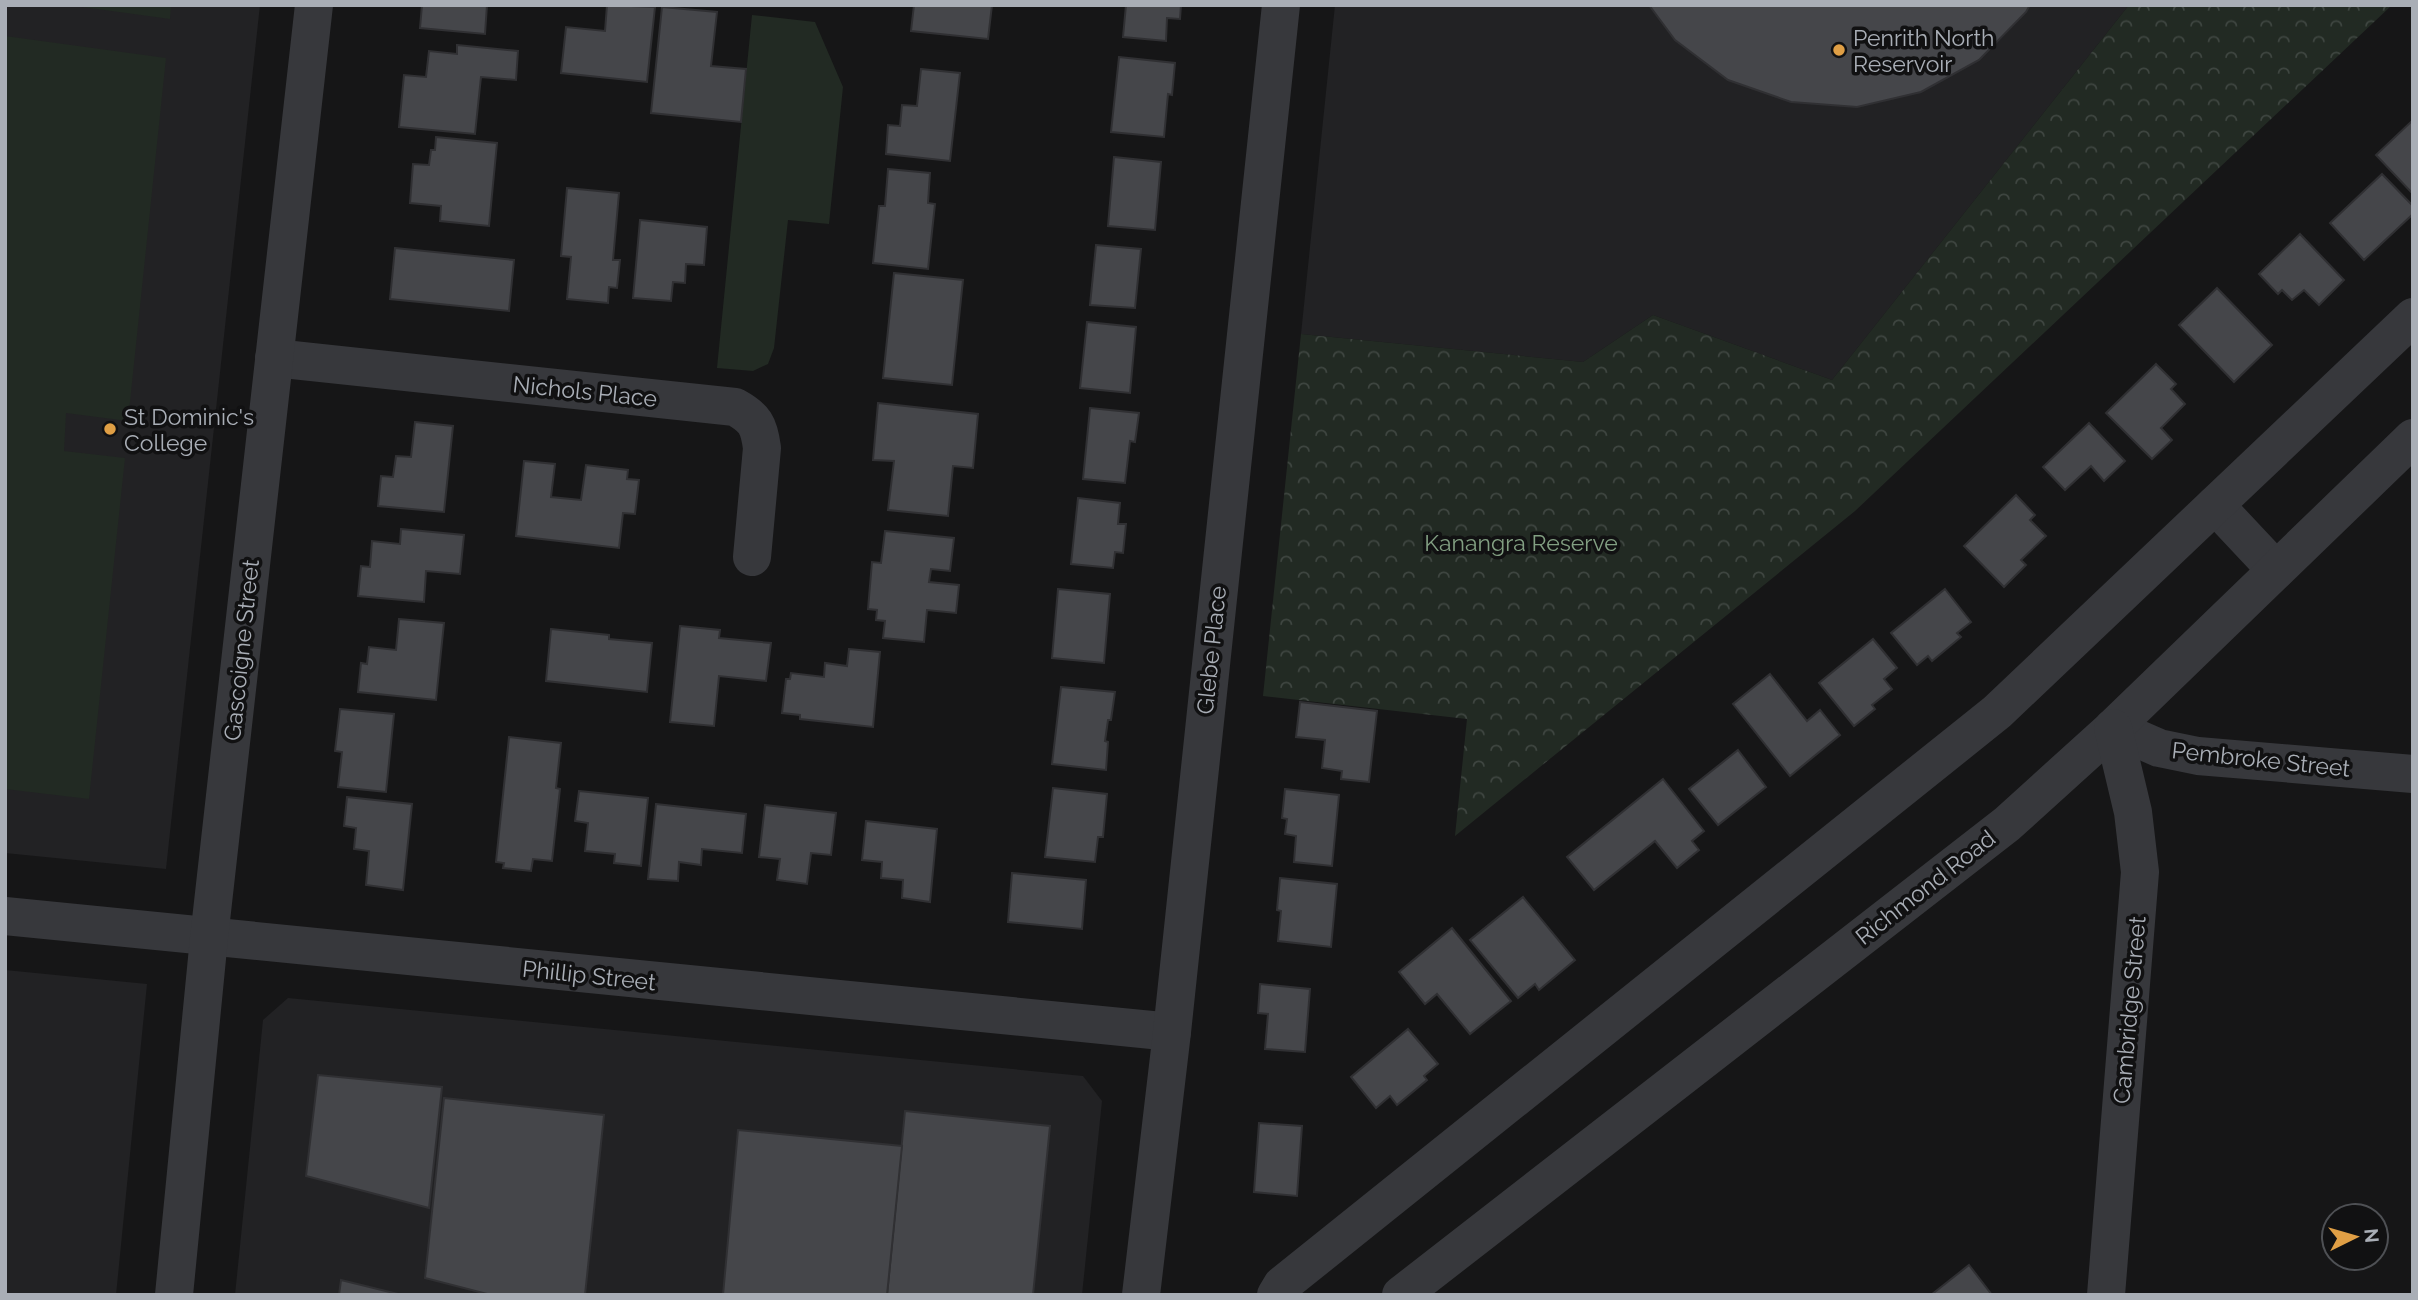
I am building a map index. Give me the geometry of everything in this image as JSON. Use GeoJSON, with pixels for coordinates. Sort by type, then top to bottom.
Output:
{"type":"FeatureCollection","features":[{"type":"Feature","properties":{"kind":"street","name":"Gascoigne Street"},"geometry":{"type":"LineString","coordinates":[[174,1295],[209,938],[314,5]]}},
{"type":"Feature","properties":{"kind":"street","name":"Glebe Place"},"geometry":{"type":"LineString","coordinates":[[1141,1295],[1172,1032],[1281,5]]}},
{"type":"Feature","properties":{"kind":"street"},"geometry":{"type":"LineString","coordinates":[[1276,1295],[1282,1285],[1997,712],[2413,317]]}},
{"type":"Feature","properties":{"kind":"street","name":"Nichols Place"},"geometry":{"type":"LineString","coordinates":[[274,358],[735,407],[751,416],[760,432],[762,448],[752,557]]}},
{"type":"Feature","properties":{"kind":"street","name":"Richmond Road"},"geometry":{"type":"LineString","coordinates":[[1401,1295],[2007,824],[2113,728],[2413,438]]}},
{"type":"Feature","properties":{"kind":"street"},"geometry":{"type":"LineString","coordinates":[[2215,505],[2276,570]]}},
{"type":"Feature","properties":{"kind":"street","name":"Pembroke Street"},"geometry":{"type":"LineString","coordinates":[[2113,728],[2159,748],[2198,756],[2413,774]]}},
{"type":"Feature","properties":{"kind":"street","name":"Cambridge Street"},"geometry":{"type":"LineString","coordinates":[[2106,1295],[2140,872],[2133,812],[2113,728]]}},
{"type":"Feature","properties":{"kind":"street","name":"Phillip Street"},"geometry":{"type":"LineString","coordinates":[[5,916],[1172,1032]]}},
{"type":"Feature","properties":{"kind":"shaded area","name":"St Dominic's College"},"geometry":{"type":"Polygon","coordinates":[[[5,5],[260,5],[166,869],[5,853],[5,5]]]}},
{"type":"Feature","properties":{"kind":"shaded area"},"geometry":{"type":"Polygon","coordinates":[[[1335,5],[2129,5],[1832,380],[1653,315],[1583,362],[1301,334],[1335,5]]]}},
{"type":"Feature","properties":{"kind":"shaded area"},"geometry":{"type":"Polygon","coordinates":[[[5,970],[147,984],[116,1295],[5,1295],[5,970]]]}},
{"type":"Feature","properties":{"kind":"shaded area"},"geometry":{"type":"Polygon","coordinates":[[[288,998],[1083,1076],[1102,1101],[1082,1295],[235,1295],[263,1020],[288,998]]]}},
{"type":"Feature","properties":{"kind":"green space"},"geometry":{"type":"Polygon","coordinates":[[[68,5],[171,5],[170,19],[68,5]]]}},
{"type":"Feature","properties":{"kind":"green space","name":"Kanangra Reserve"},"geometry":{"type":"Polygon","coordinates":[[[2129,5],[2392,5],[1855,511],[1455,836],[1467,719],[1263,696],[1301,334],[1583,362],[1653,315],[1832,380],[2129,5]]]}},
{"type":"Feature","properties":{"kind":"green space"},"geometry":{"type":"Polygon","coordinates":[[[752,15],[815,22],[843,87],[829,224],[788,220],[774,348],[768,364],[753,371],[717,368],[752,15]]]}},
{"type":"Feature","properties":{"kind":"green space"},"geometry":{"type":"Polygon","coordinates":[[[5,36],[166,58],[128,421],[66,413],[64,451],[125,458],[89,799],[5,789],[5,36]]]}},
{"type":"Feature","properties":{"kind":"building"},"geometry":{"type":"Polygon","coordinates":[[[422,5],[487,5],[485,34],[420,28],[422,5]]]}},
{"type":"Feature","properties":{"kind":"building"},"geometry":{"type":"Polygon","coordinates":[[[607,5],[655,7],[647,82],[561,73],[566,27],[605,31],[607,5]]]}},
{"type":"Feature","properties":{"kind":"building"},"geometry":{"type":"Polygon","coordinates":[[[914,5],[992,5],[988,39],[911,31],[914,5]]]}},
{"type":"Feature","properties":{"kind":"building"},"geometry":{"type":"Polygon","coordinates":[[[1126,5],[1181,5],[1180,19],[1167,18],[1166,41],[1123,37],[1126,5]]]}},
{"type":"Feature","properties":{"kind":"building","name":"Penrith North Reservoir"},"geometry":{"type":"Polygon","coordinates":[[[1649,5],[2030,5],[1979,60],[1921,92],[1857,107],[1791,102],[1728,80],[1675,40],[1649,5]]]}},
{"type":"Feature","properties":{"kind":"building"},"geometry":{"type":"Polygon","coordinates":[[[662,7],[717,12],[711,66],[746,69],[741,122],[651,113],[662,7]]]}},
{"type":"Feature","properties":{"kind":"building"},"geometry":{"type":"Polygon","coordinates":[[[457,45],[518,51],[516,80],[481,77],[475,134],[399,127],[404,75],[426,77],[429,51],[457,54],[457,45]]]}},
{"type":"Feature","properties":{"kind":"building"},"geometry":{"type":"Polygon","coordinates":[[[1119,57],[1175,63],[1172,95],[1168,94],[1164,137],[1111,132],[1119,57]]]}},
{"type":"Feature","properties":{"kind":"building"},"geometry":{"type":"Polygon","coordinates":[[[921,69],[960,73],[950,161],[886,154],[888,125],[900,126],[902,105],[917,106],[921,69]]]}},
{"type":"Feature","properties":{"kind":"building"},"geometry":{"type":"Polygon","coordinates":[[[2413,120],[2413,194],[2376,155],[2413,120]]]}},
{"type":"Feature","properties":{"kind":"building"},"geometry":{"type":"Polygon","coordinates":[[[436,137],[497,143],[489,226],[440,221],[441,206],[410,203],[413,164],[429,165],[431,150],[435,150],[436,137]]]}},
{"type":"Feature","properties":{"kind":"building"},"geometry":{"type":"Polygon","coordinates":[[[1114,157],[1161,162],[1155,230],[1108,226],[1114,157]]]}},
{"type":"Feature","properties":{"kind":"building"},"geometry":{"type":"Polygon","coordinates":[[[888,169],[930,173],[928,203],[935,204],[928,269],[873,263],[879,206],[885,206],[888,169]]]}},
{"type":"Feature","properties":{"kind":"building"},"geometry":{"type":"Polygon","coordinates":[[[2382,174],[2413,206],[2413,214],[2364,260],[2330,223],[2382,174]]]}},
{"type":"Feature","properties":{"kind":"building"},"geometry":{"type":"Polygon","coordinates":[[[567,188],[619,193],[613,260],[620,260],[617,288],[609,287],[608,303],[567,299],[571,257],[561,256],[567,188]]]}},
{"type":"Feature","properties":{"kind":"building"},"geometry":{"type":"Polygon","coordinates":[[[640,220],[707,227],[704,265],[686,264],[685,283],[673,282],[671,301],[633,298],[640,220]]]}},
{"type":"Feature","properties":{"kind":"building"},"geometry":{"type":"Polygon","coordinates":[[[2300,234],[2344,280],[2319,305],[2304,290],[2292,300],[2282,290],[2278,294],[2259,274],[2300,234]]]}},
{"type":"Feature","properties":{"kind":"building"},"geometry":{"type":"Polygon","coordinates":[[[1096,245],[1141,249],[1135,308],[1090,305],[1096,245]]]}},
{"type":"Feature","properties":{"kind":"building"},"geometry":{"type":"Polygon","coordinates":[[[395,248],[514,260],[509,311],[390,299],[395,248]]]}},
{"type":"Feature","properties":{"kind":"building"},"geometry":{"type":"Polygon","coordinates":[[[894,273],[963,280],[952,385],[883,378],[894,273]]]}},
{"type":"Feature","properties":{"kind":"building"},"geometry":{"type":"Polygon","coordinates":[[[2217,288],[2272,345],[2234,382],[2179,325],[2217,288]]]}},
{"type":"Feature","properties":{"kind":"building"},"geometry":{"type":"Polygon","coordinates":[[[1087,322],[1136,327],[1130,393],[1080,388],[1087,322]]]}},
{"type":"Feature","properties":{"kind":"building"},"geometry":{"type":"Polygon","coordinates":[[[2156,364],[2176,384],[2171,389],[2185,404],[2161,428],[2172,440],[2152,459],[2106,413],[2156,364]]]}},
{"type":"Feature","properties":{"kind":"building"},"geometry":{"type":"Polygon","coordinates":[[[878,403],[978,414],[973,468],[953,466],[948,516],[888,510],[894,461],[873,460],[878,403]]]}},
{"type":"Feature","properties":{"kind":"building"},"geometry":{"type":"Polygon","coordinates":[[[1090,408],[1139,413],[1135,442],[1130,441],[1125,483],[1083,479],[1090,408]]]}},
{"type":"Feature","properties":{"kind":"building"},"geometry":{"type":"Polygon","coordinates":[[[415,422],[453,426],[444,512],[378,506],[381,476],[393,477],[396,456],[411,457],[415,422]]]}},
{"type":"Feature","properties":{"kind":"building"},"geometry":{"type":"Polygon","coordinates":[[[2089,423],[2125,461],[2104,481],[2091,466],[2065,490],[2043,467],[2089,423]]]}},
{"type":"Feature","properties":{"kind":"building"},"geometry":{"type":"Polygon","coordinates":[[[524,461],[555,464],[551,497],[581,500],[586,465],[628,470],[627,479],[639,480],[635,514],[623,513],[619,548],[516,536],[524,461]]]}},
{"type":"Feature","properties":{"kind":"building"},"geometry":{"type":"Polygon","coordinates":[[[2016,495],[2035,515],[2030,520],[2046,536],[2021,560],[2026,565],[2004,587],[1964,546],[2016,495]]]}},
{"type":"Feature","properties":{"kind":"building"},"geometry":{"type":"Polygon","coordinates":[[[1078,498],[1120,503],[1118,524],[1126,524],[1123,553],[1115,552],[1113,568],[1071,564],[1078,498]]]}},
{"type":"Feature","properties":{"kind":"building"},"geometry":{"type":"Polygon","coordinates":[[[401,529],[464,535],[460,574],[426,571],[424,602],[358,596],[361,566],[370,567],[372,541],[400,544],[401,529]]]}},
{"type":"Feature","properties":{"kind":"building"},"geometry":{"type":"Polygon","coordinates":[[[885,531],[954,538],[950,571],[931,569],[929,582],[959,585],[956,613],[927,610],[924,642],[883,638],[885,621],[876,620],[877,610],[868,609],[872,562],[881,563],[885,531]]]}},
{"type":"Feature","properties":{"kind":"building"},"geometry":{"type":"Polygon","coordinates":[[[1058,589],[1110,594],[1104,663],[1052,658],[1058,589]]]}},
{"type":"Feature","properties":{"kind":"building"},"geometry":{"type":"Polygon","coordinates":[[[1945,589],[1971,622],[1957,633],[1961,637],[1932,661],[1928,656],[1917,665],[1891,633],[1945,589]]]}},
{"type":"Feature","properties":{"kind":"building"},"geometry":{"type":"Polygon","coordinates":[[[399,619],[444,623],[436,700],[358,692],[361,663],[367,664],[369,647],[396,650],[399,619]]]}},
{"type":"Feature","properties":{"kind":"building"},"geometry":{"type":"Polygon","coordinates":[[[680,626],[720,630],[719,638],[771,643],[766,681],[719,676],[714,726],[670,722],[680,626]]]}},
{"type":"Feature","properties":{"kind":"building"},"geometry":{"type":"Polygon","coordinates":[[[551,629],[652,643],[647,692],[546,681],[551,629]]]}},
{"type":"Feature","properties":{"kind":"building"},"geometry":{"type":"Polygon","coordinates":[[[1873,639],[1897,668],[1884,679],[1892,689],[1872,705],[1875,709],[1854,726],[1819,683],[1873,639]]]}},
{"type":"Feature","properties":{"kind":"building"},"geometry":{"type":"Polygon","coordinates":[[[849,649],[880,652],[873,727],[800,719],[800,715],[782,713],[786,679],[790,679],[791,673],[824,677],[825,663],[847,666],[849,649]]]}},
{"type":"Feature","properties":{"kind":"building"},"geometry":{"type":"Polygon","coordinates":[[[1770,674],[1807,721],[1820,710],[1840,735],[1790,776],[1733,704],[1770,674]]]}},
{"type":"Feature","properties":{"kind":"building"},"geometry":{"type":"Polygon","coordinates":[[[1061,687],[1115,692],[1105,741],[1108,742],[1106,770],[1052,764],[1061,687]]]}},
{"type":"Feature","properties":{"kind":"building"},"geometry":{"type":"Polygon","coordinates":[[[1300,702],[1377,711],[1369,782],[1341,779],[1342,771],[1322,768],[1325,740],[1296,737],[1300,702]]]}},
{"type":"Feature","properties":{"kind":"building"},"geometry":{"type":"Polygon","coordinates":[[[340,709],[394,714],[386,792],[338,787],[342,752],[335,751],[340,709]]]}},
{"type":"Feature","properties":{"kind":"building"},"geometry":{"type":"Polygon","coordinates":[[[509,737],[561,743],[556,788],[560,789],[552,861],[533,859],[531,871],[503,868],[504,863],[496,862],[509,737]]]}},
{"type":"Feature","properties":{"kind":"building"},"geometry":{"type":"Polygon","coordinates":[[[1738,750],[1766,787],[1718,825],[1689,789],[1738,750]]]}},
{"type":"Feature","properties":{"kind":"building"},"geometry":{"type":"Polygon","coordinates":[[[1663,779],[1704,831],[1692,841],[1699,850],[1677,868],[1655,841],[1594,890],[1567,857],[1663,779]]]}},
{"type":"Feature","properties":{"kind":"building"},"geometry":{"type":"Polygon","coordinates":[[[1053,788],[1107,794],[1103,837],[1098,837],[1095,862],[1045,857],[1053,788]]]}},
{"type":"Feature","properties":{"kind":"building"},"geometry":{"type":"Polygon","coordinates":[[[1285,789],[1339,795],[1332,866],[1294,862],[1296,836],[1285,834],[1287,819],[1282,818],[1285,789]]]}},
{"type":"Feature","properties":{"kind":"building"},"geometry":{"type":"Polygon","coordinates":[[[579,791],[648,798],[641,866],[614,863],[615,854],[585,851],[588,823],[575,821],[579,791]]]}},
{"type":"Feature","properties":{"kind":"building"},"geometry":{"type":"Polygon","coordinates":[[[347,797],[412,804],[403,890],[366,885],[369,851],[354,849],[356,828],[344,826],[347,797]]]}},
{"type":"Feature","properties":{"kind":"building"},"geometry":{"type":"Polygon","coordinates":[[[656,804],[746,814],[742,853],[702,849],[701,865],[679,862],[678,881],[648,879],[656,804]]]}},
{"type":"Feature","properties":{"kind":"building"},"geometry":{"type":"Polygon","coordinates":[[[765,805],[836,813],[831,855],[811,853],[807,884],[777,880],[780,859],[759,857],[765,805]]]}},
{"type":"Feature","properties":{"kind":"building"},"geometry":{"type":"Polygon","coordinates":[[[866,821],[937,829],[930,902],[902,898],[903,880],[881,878],[882,862],[862,860],[866,821]]]}},
{"type":"Feature","properties":{"kind":"building"},"geometry":{"type":"Polygon","coordinates":[[[1012,873],[1086,880],[1082,929],[1008,922],[1012,873]]]}},
{"type":"Feature","properties":{"kind":"building"},"geometry":{"type":"Polygon","coordinates":[[[1280,878],[1337,884],[1331,947],[1278,941],[1280,878]]]}},
{"type":"Feature","properties":{"kind":"building"},"geometry":{"type":"Polygon","coordinates":[[[1523,897],[1575,960],[1539,990],[1535,984],[1518,998],[1470,940],[1523,897]]]}},
{"type":"Feature","properties":{"kind":"building"},"geometry":{"type":"Polygon","coordinates":[[[1452,928],[1511,1001],[1470,1034],[1437,994],[1425,1004],[1399,972],[1452,928]]]}},
{"type":"Feature","properties":{"kind":"building"},"geometry":{"type":"Polygon","coordinates":[[[1260,984],[1310,989],[1305,1052],[1265,1049],[1268,1014],[1258,1013],[1260,984]]]}},
{"type":"Feature","properties":{"kind":"building"},"geometry":{"type":"Polygon","coordinates":[[[1408,1029],[1438,1064],[1424,1076],[1427,1080],[1397,1105],[1390,1096],[1376,1108],[1351,1077],[1408,1029]]]}},
{"type":"Feature","properties":{"kind":"building"},"geometry":{"type":"Polygon","coordinates":[[[318,1075],[442,1087],[429,1208],[306,1176],[318,1075]]]}},
{"type":"Feature","properties":{"kind":"building"},"geometry":{"type":"Polygon","coordinates":[[[444,1098],[604,1115],[585,1295],[491,1295],[425,1278],[444,1098]]]}},
{"type":"Feature","properties":{"kind":"building"},"geometry":{"type":"Polygon","coordinates":[[[905,1111],[1050,1126],[1033,1295],[887,1295],[905,1111]]]}},
{"type":"Feature","properties":{"kind":"building"},"geometry":{"type":"Polygon","coordinates":[[[1259,1123],[1302,1126],[1297,1196],[1254,1192],[1259,1123]]]}},
{"type":"Feature","properties":{"kind":"building"},"geometry":{"type":"Polygon","coordinates":[[[738,1130],[902,1146],[887,1295],[723,1295],[738,1130]]]}},
{"type":"Feature","properties":{"kind":"building"},"geometry":{"type":"Polygon","coordinates":[[[1969,1265],[1992,1295],[1931,1295],[1969,1265]]]}},
{"type":"Feature","properties":{"kind":"building"},"geometry":{"type":"Polygon","coordinates":[[[341,1280],[402,1295],[339,1295],[341,1280]]]}},
{"type":"Feature","properties":{"kind":"place","name":"Penrith North Reservoir"},"geometry":{"type":"Point","coordinates":[1839,50]}},
{"type":"Feature","properties":{"kind":"place","name":"St Dominic's College"},"geometry":{"type":"Point","coordinates":[110,429]}}]}
